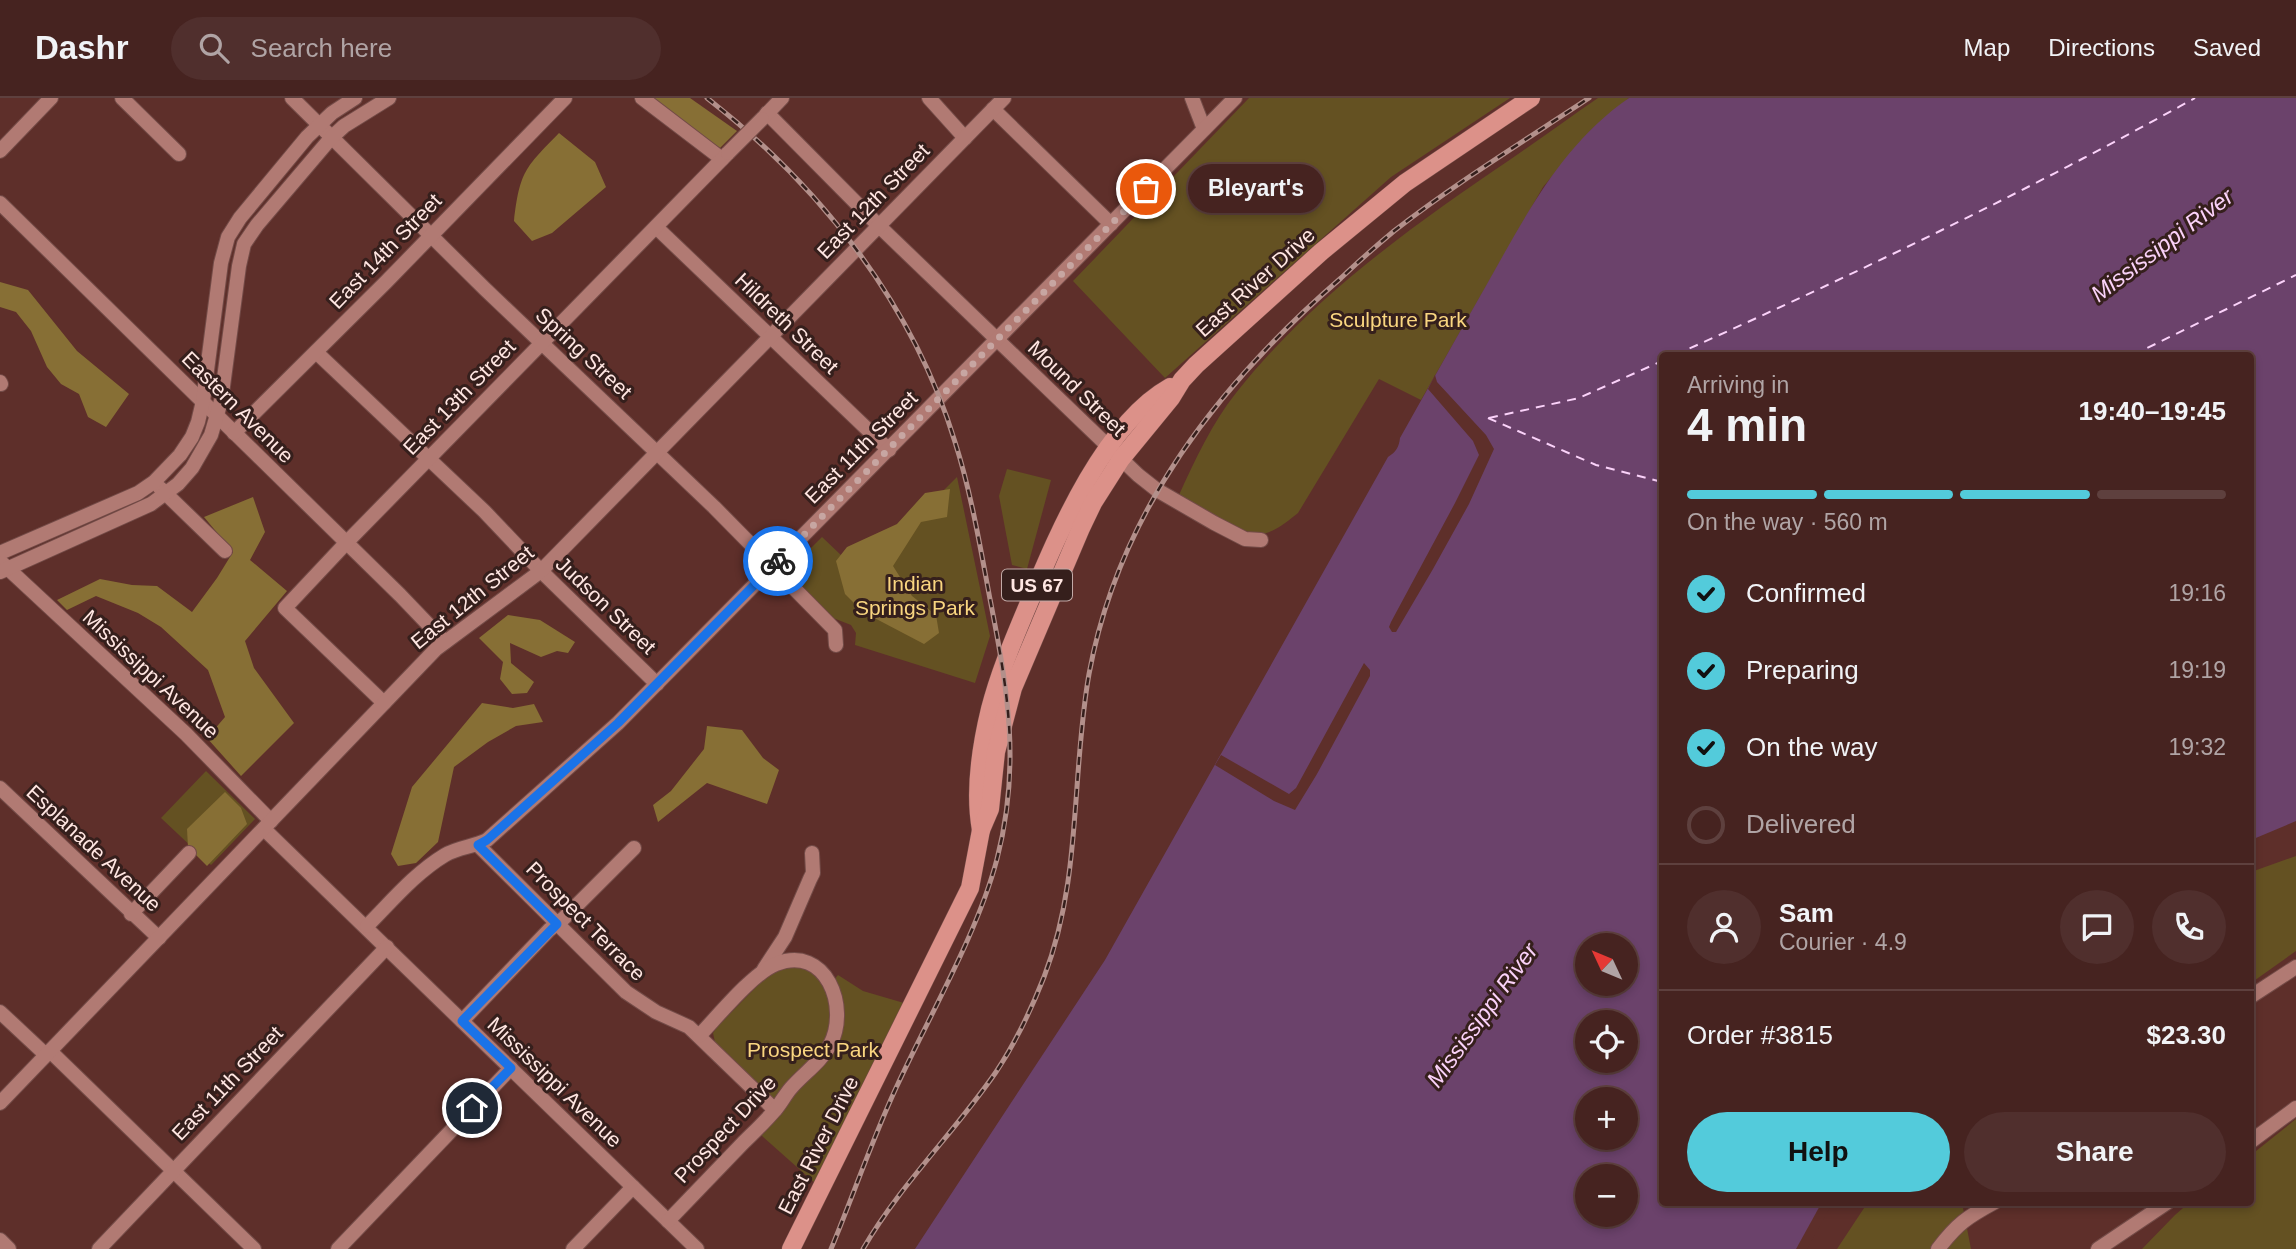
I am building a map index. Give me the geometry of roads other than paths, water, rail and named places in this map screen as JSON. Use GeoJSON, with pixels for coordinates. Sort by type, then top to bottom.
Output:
{"type":"FeatureCollection","features":[{"type":"Feature","properties":{"kind":"main road","name":"East River Drive"},"geometry":{"type":"LineString","coordinates":[[791,1249],[970,888],[981,830],[990,809],[996,752],[1013,688],[1115,453],[1171,398],[1182,380],[1269,298],[1361,218],[1450,151],[1531,98]]}},
{"type":"Feature","properties":{"kind":"street"},"geometry":{"type":"LineString","coordinates":[[0,151],[51,98]]}},
{"type":"Feature","properties":{"kind":"street"},"geometry":{"type":"LineString","coordinates":[[122,98],[179,154]]}},
{"type":"Feature","properties":{"kind":"street","name":"Spring Street"},"geometry":{"type":"LineString","coordinates":[[292,98],[773,567],[835,630],[836,645]]}},
{"type":"Feature","properties":{"kind":"street"},"geometry":{"type":"LineString","coordinates":[[0,553],[122,500],[154,482],[180,455],[192,437],[203,401],[221,263],[228,237],[240,218],[319,125],[355,98]]}},
{"type":"Feature","properties":{"kind":"street"},"geometry":{"type":"LineString","coordinates":[[3,567],[133,514],[178,484],[201,455],[217,416],[244,244],[331,138],[344,126],[389,98]]}},
{"type":"Feature","properties":{"kind":"street","name":"East 14th Street"},"geometry":{"type":"LineString","coordinates":[[234,433],[565,98]]}},
{"type":"Feature","properties":{"kind":"street"},"geometry":{"type":"LineString","coordinates":[[642,98],[725,156]]}},
{"type":"Feature","properties":{"kind":"street","name":"East 13th Street"},"geometry":{"type":"LineString","coordinates":[[384,703],[285,608],[428,458],[782,98]]}},
{"type":"Feature","properties":{"kind":"street"},"geometry":{"type":"LineString","coordinates":[[929,98],[965,138]]}},
{"type":"Feature","properties":{"kind":"street","name":"East 12th Street"},"geometry":{"type":"LineString","coordinates":[[0,1103],[384,703],[445,642],[541,571],[1004,98]]}},
{"type":"Feature","properties":{"kind":"street"},"geometry":{"type":"LineString","coordinates":[[1192,98],[1204,129]]}},
{"type":"Feature","properties":{"kind":"street","name":"East 11th Street"},"geometry":{"type":"LineString","coordinates":[[478,845],[487,840],[608,732],[657,684],[1235,98]]}},
{"type":"Feature","properties":{"kind":"street"},"geometry":{"type":"LineString","coordinates":[[993,109],[1111,224]]}},
{"type":"Feature","properties":{"kind":"street","name":"Mound Street"},"geometry":{"type":"LineString","coordinates":[[765,116],[1115,453],[1157,490],[1245,539],[1261,540]]}},
{"type":"Feature","properties":{"kind":"street","name":"Eastern Avenue"},"geometry":{"type":"LineString","coordinates":[[0,204],[347,542],[445,642]]}},
{"type":"Feature","properties":{"kind":"street","name":"Hildreth Street"},"geometry":{"type":"LineString","coordinates":[[656,228],[889,450]]}},
{"type":"Feature","properties":{"kind":"street","name":"Judson Street"},"geometry":{"type":"LineString","coordinates":[[316,352],[484,511],[541,571],[657,684]]}},
{"type":"Feature","properties":{"kind":"street"},"geometry":{"type":"LineString","coordinates":[[154,482],[225,551]]}},
{"type":"Feature","properties":{"kind":"street","name":"Mississippi Avenue"},"geometry":{"type":"LineString","coordinates":[[3,567],[186,734],[267,825],[387,947],[697,1249]]}},
{"type":"Feature","properties":{"kind":"street","name":"Esplanade Avenue"},"geometry":{"type":"LineString","coordinates":[[0,788],[159,938]]}},
{"type":"Feature","properties":{"kind":"street"},"geometry":{"type":"LineString","coordinates":[[367,926],[424,871],[446,854],[460,847],[478,845]]}},
{"type":"Feature","properties":{"kind":"street","name":"Prospect Terrace"},"geometry":{"type":"LineString","coordinates":[[478,845],[626,992],[656,1012],[689,1027],[775,1110]]}},
{"type":"Feature","properties":{"kind":"street"},"geometry":{"type":"LineString","coordinates":[[462,1021],[634,848]]}},
{"type":"Feature","properties":{"kind":"street"},"geometry":{"type":"LineString","coordinates":[[131,914],[189,853]]}},
{"type":"Feature","properties":{"kind":"street"},"geometry":{"type":"LineString","coordinates":[[699,1036],[764,969],[785,937],[813,873],[812,853]]}},
{"type":"Feature","properties":{"kind":"street"},"geometry":{"type":"LineString","coordinates":[[764,969],[782,962],[797,961],[785,937]]}},
{"type":"Feature","properties":{"kind":"street","name":"East 11th Street"},"geometry":{"type":"LineString","coordinates":[[99,1249],[387,947]]}},
{"type":"Feature","properties":{"kind":"street","name":"Prospect Drive"},"geometry":{"type":"LineString","coordinates":[[668,1221],[775,1110],[790,1089],[830,1046],[838,1017],[833,988],[814,967],[797,961]]}},
{"type":"Feature","properties":{"kind":"street"},"geometry":{"type":"LineString","coordinates":[[2254,994],[2296,967]]}},
{"type":"Feature","properties":{"kind":"street"},"geometry":{"type":"LineString","coordinates":[[0,1012],[48,1053],[254,1249]]}},
{"type":"Feature","properties":{"kind":"street"},"geometry":{"type":"LineString","coordinates":[[338,1249],[511,1068]]}},
{"type":"Feature","properties":{"kind":"street"},"geometry":{"type":"LineString","coordinates":[[2254,1139],[2296,1108]]}},
{"type":"Feature","properties":{"kind":"street"},"geometry":{"type":"LineString","coordinates":[[573,1249],[633,1187]]}},
{"type":"Feature","properties":{"kind":"street"},"geometry":{"type":"LineString","coordinates":[[1938,1249],[1956,1226],[1988,1206]]}},
{"type":"Feature","properties":{"kind":"street"},"geometry":{"type":"LineString","coordinates":[[2098,1249],[2162,1206]]}},
{"type":"Feature","properties":{"kind":"street"},"geometry":{"type":"LineString","coordinates":[[0,1240],[9,1249]]}},
{"type":"Feature","properties":{"kind":"water","name":"Mississippi River"},"geometry":{"type":"Polygon","coordinates":[[[1629,98],[2296,98],[2296,821],[2254,839],[2254,352],[1659,352],[1659,1206],[1827,1206],[1804,1249],[915,1249],[1105,960],[1388,457],[1397,449],[1400,438],[1531,207],[1565,159],[1605,116],[1629,98]]]}},
{"type":"Feature","properties":{"kind":"railway"},"geometry":{"type":"LineString","coordinates":[[707,98],[788,169],[824,209],[858,251],[914,342],[937,391],[966,480],[1006,697],[1009,792],[997,859],[988,888],[965,946],[887,1108],[831,1249]]}},
{"type":"Feature","properties":{"kind":"railway"},"geometry":{"type":"LineString","coordinates":[[863,1249],[893,1203],[996,1072],[1023,1026],[1044,977],[1065,903],[1083,712],[1103,615],[1124,558],[1150,505],[1180,455],[1254,362],[1296,319],[1374,248],[1441,196],[1589,98]]}},
{"type":"Feature","properties":{"kind":"place","name":"Bleyart's"},"geometry":{"type":"Point","coordinates":[1146,189]}},
{"type":"Feature","properties":{"kind":"park label","name":"Sculpture Park"},"geometry":{"type":"Point","coordinates":[1398,319]}},
{"type":"Feature","properties":{"kind":"park label","name":"Indian Springs Park"},"geometry":{"type":"Point","coordinates":[915,595]}},
{"type":"Feature","properties":{"kind":"park label","name":"Prospect Park"},"geometry":{"type":"Point","coordinates":[813,1049]}}]}
